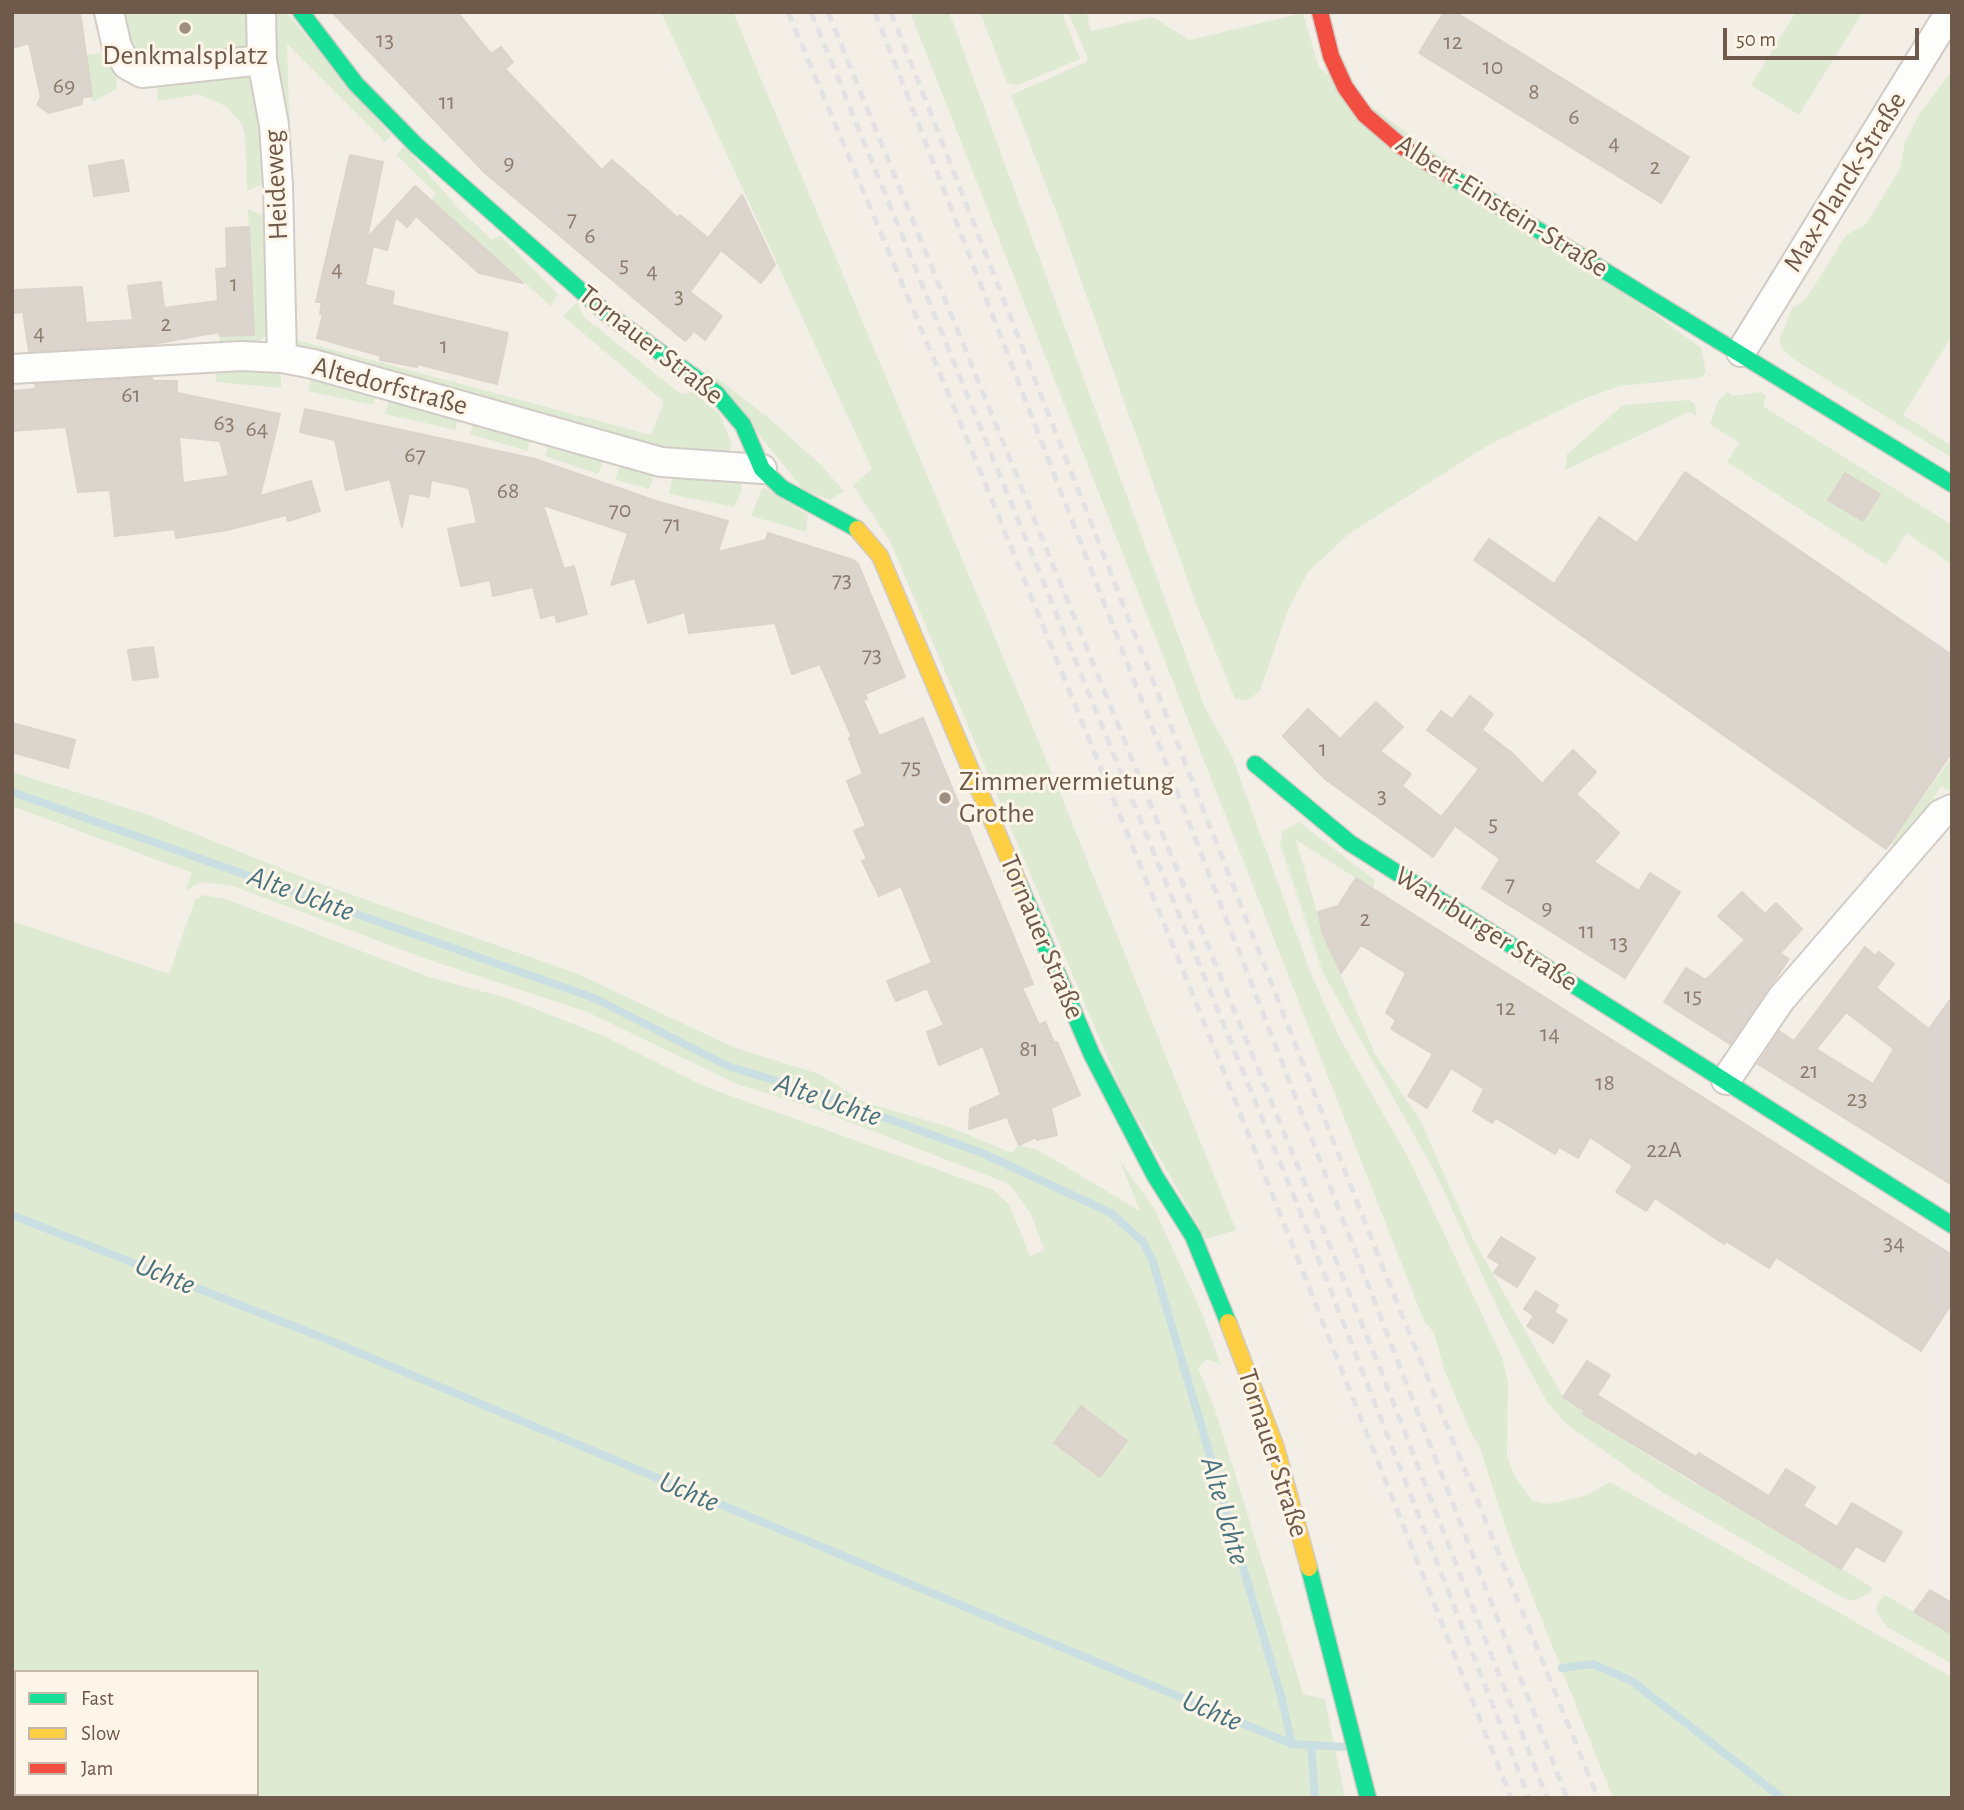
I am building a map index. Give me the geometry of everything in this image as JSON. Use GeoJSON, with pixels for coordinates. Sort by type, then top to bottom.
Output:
{"type":"FeatureCollection","features":[{"type":"Feature","properties":{"kind":"street"},"geometry":{"type":"LineString","coordinates":[[109,12],[117,47],[127,65],[142,73],[262,60]]}},
{"type":"Feature","properties":{"kind":"street","name":"Heideweg"},"geometry":{"type":"LineString","coordinates":[[261,12],[259,23],[262,60],[274,125],[278,173],[282,358]]}},
{"type":"Feature","properties":{"kind":"street","name":"Tornauer Straße"},"geometry":{"type":"LineString","coordinates":[[302,12],[356,84],[416,145],[606,313],[716,393],[743,425],[762,469],[782,488],[853,524],[880,556],[1092,1055],[1155,1176],[1193,1236],[1217,1294],[1276,1448],[1352,1726],[1368,1798]]}},
{"type":"Feature","properties":{"kind":"street","name":"Albert-Einstein-Straße"},"geometry":{"type":"LineString","coordinates":[[1320,12],[1331,57],[1345,87],[1365,115],[1401,146],[1741,352],[1952,484]]}},
{"type":"Feature","properties":{"kind":"street","name":"Max-Planck-Straße"},"geometry":{"type":"LineString","coordinates":[[1741,352],[1950,12]]}},
{"type":"Feature","properties":{"kind":"street","name":"Altedorfstraße"},"geometry":{"type":"LineString","coordinates":[[12,369],[241,356],[282,358],[313,364],[661,462],[762,469]]}},
{"type":"Feature","properties":{"kind":"street","name":"Wahrburger Straße"},"geometry":{"type":"LineString","coordinates":[[1255,764],[1350,843],[1952,1225]]}},
{"type":"Feature","properties":{"kind":"street"},"geometry":{"type":"LineString","coordinates":[[1726,1080],[1781,999],[1941,814],[1952,809]]}},
{"type":"Feature","properties":{"kind":"green space","name":"Denkmalsplatz"},"geometry":{"type":"Polygon","coordinates":[[[114,12],[247,12],[249,49],[241,55],[133,59],[114,12]]]}},
{"type":"Feature","properties":{"kind":"green space"},"geometry":{"type":"Polygon","coordinates":[[[272,12],[286,12],[391,136],[385,142],[287,44],[294,258],[284,254],[272,12]]]}},
{"type":"Feature","properties":{"kind":"green space"},"geometry":{"type":"Polygon","coordinates":[[[661,12],[733,12],[1058,788],[1236,1230],[1206,1239],[1122,1092],[890,541],[853,485],[872,469],[661,12]]]}},
{"type":"Feature","properties":{"kind":"green space"},"geometry":{"type":"Polygon","coordinates":[[[910,12],[949,12],[1205,708],[1232,756],[1310,971],[1338,1035],[1409,1159],[1502,1357],[1508,1382],[1507,1456],[1515,1477],[1532,1500],[1547,1504],[1585,1496],[1610,1482],[1952,1677],[1952,1798],[1613,1798],[1508,1535],[1480,1448],[1445,1372],[1434,1333],[1424,1321],[910,12]]]}},
{"type":"Feature","properties":{"kind":"green space"},"geometry":{"type":"Polygon","coordinates":[[[980,12],[1062,12],[1080,59],[1018,85],[1007,83],[980,12]]]}},
{"type":"Feature","properties":{"kind":"green space"},"geometry":{"type":"Polygon","coordinates":[[[1068,12],[1086,12],[1091,31],[1153,17],[1189,40],[1303,13],[1319,68],[1701,348],[1706,372],[1702,377],[1690,379],[1620,386],[1583,399],[1487,446],[1350,533],[1308,572],[1288,610],[1260,691],[1248,700],[1235,699],[1195,601],[1061,224],[1011,95],[1086,62],[1087,56],[1068,12]]]}},
{"type":"Feature","properties":{"kind":"green space"},"geometry":{"type":"Polygon","coordinates":[[[1796,12],[1857,12],[1861,15],[1799,115],[1751,85],[1796,12]]]}},
{"type":"Feature","properties":{"kind":"green space"},"geometry":{"type":"Polygon","coordinates":[[[109,51],[117,81],[116,89],[93,102],[86,55],[109,51]]]}},
{"type":"Feature","properties":{"kind":"green space"},"geometry":{"type":"Polygon","coordinates":[[[1952,70],[1952,336],[1903,415],[1952,446],[1952,458],[1792,358],[1779,341],[1792,308],[1806,299],[1846,235],[1866,224],[1900,169],[1905,142],[1920,113],[1952,70]]]}},
{"type":"Feature","properties":{"kind":"green space"},"geometry":{"type":"Polygon","coordinates":[[[244,73],[255,78],[262,96],[263,184],[247,191],[245,135],[241,123],[227,107],[199,94],[158,101],[157,78],[244,73]]]}},
{"type":"Feature","properties":{"kind":"green space"},"geometry":{"type":"Polygon","coordinates":[[[404,146],[460,210],[491,239],[501,236],[558,294],[551,306],[431,201],[436,194],[397,155],[404,146]]]}},
{"type":"Feature","properties":{"kind":"green space"},"geometry":{"type":"Polygon","coordinates":[[[248,209],[265,216],[269,325],[265,337],[251,347],[218,350],[220,336],[253,335],[248,209]]]}},
{"type":"Feature","properties":{"kind":"green space"},"geometry":{"type":"Polygon","coordinates":[[[577,302],[584,317],[681,394],[693,392],[720,415],[732,445],[725,458],[691,460],[306,350],[292,340],[286,315],[296,308],[297,340],[651,435],[664,402],[563,316],[577,302]]]}},
{"type":"Feature","properties":{"kind":"green space"},"geometry":{"type":"Polygon","coordinates":[[[281,367],[281,388],[216,382],[215,368],[281,367]]]}},
{"type":"Feature","properties":{"kind":"green space"},"geometry":{"type":"Polygon","coordinates":[[[703,367],[771,420],[821,465],[844,491],[830,500],[804,490],[703,367]]]}},
{"type":"Feature","properties":{"kind":"green space"},"geometry":{"type":"Polygon","coordinates":[[[314,370],[378,387],[373,405],[308,391],[314,370]]]}},
{"type":"Feature","properties":{"kind":"green space"},"geometry":{"type":"Polygon","coordinates":[[[392,392],[458,411],[456,430],[385,414],[392,392]]]}},
{"type":"Feature","properties":{"kind":"green space"},"geometry":{"type":"Polygon","coordinates":[[[1728,392],[1733,396],[1761,392],[1766,396],[1763,406],[1952,525],[1952,565],[1907,533],[1886,565],[1727,462],[1739,443],[1710,424],[1719,399],[1728,392]]]}},
{"type":"Feature","properties":{"kind":"green space"},"geometry":{"type":"Polygon","coordinates":[[[1689,400],[1695,404],[1696,416],[1689,412],[1565,470],[1567,454],[1623,405],[1689,400]]]}},
{"type":"Feature","properties":{"kind":"green space"},"geometry":{"type":"Polygon","coordinates":[[[476,417],[532,433],[527,451],[470,434],[476,417]]]}},
{"type":"Feature","properties":{"kind":"green space"},"geometry":{"type":"Polygon","coordinates":[[[550,439],[605,456],[598,474],[545,456],[550,439]]]}},
{"type":"Feature","properties":{"kind":"green space"},"geometry":{"type":"Polygon","coordinates":[[[621,461],[656,470],[649,489],[615,480],[621,461]]]}},
{"type":"Feature","properties":{"kind":"green space"},"geometry":{"type":"Polygon","coordinates":[[[673,474],[709,480],[739,477],[742,490],[734,507],[669,494],[673,474]]]}},
{"type":"Feature","properties":{"kind":"green space"},"geometry":{"type":"Polygon","coordinates":[[[763,487],[808,515],[806,532],[751,516],[763,487]]]}},
{"type":"Feature","properties":{"kind":"green space"},"geometry":{"type":"Polygon","coordinates":[[[1952,757],[1952,790],[1950,792],[1941,786],[1912,836],[1899,849],[1890,843],[1952,757]]]}},
{"type":"Feature","properties":{"kind":"green space"},"geometry":{"type":"Polygon","coordinates":[[[12,772],[149,815],[307,879],[576,973],[733,1047],[819,1074],[864,1102],[952,1128],[1012,1153],[1019,1145],[1038,1150],[1140,1211],[1119,1159],[1155,1210],[1202,1313],[1221,1365],[1207,1359],[1198,1368],[1215,1409],[1303,1694],[1325,1699],[1345,1798],[12,1798],[12,921],[169,974],[195,900],[203,895],[226,899],[429,977],[507,998],[604,1036],[706,1087],[992,1189],[1009,1204],[1030,1256],[1044,1250],[1031,1214],[1009,1184],[805,1105],[739,1085],[587,1012],[429,960],[233,886],[201,882],[185,891],[192,873],[12,806],[12,772]]]}},
{"type":"Feature","properties":{"kind":"green space"},"geometry":{"type":"Polygon","coordinates":[[[1299,822],[1375,880],[1373,889],[1296,840],[1323,934],[1375,1054],[1420,1120],[1473,1239],[1563,1397],[1585,1411],[1584,1415],[1697,1485],[1699,1481],[1873,1588],[1869,1593],[1854,1601],[1843,1598],[1662,1492],[1565,1423],[1547,1402],[1503,1320],[1435,1172],[1323,973],[1280,844],[1283,831],[1299,822]]]}},
{"type":"Feature","properties":{"kind":"green space"},"geometry":{"type":"Polygon","coordinates":[[[1885,1595],[1952,1634],[1952,1664],[1887,1627],[1876,1611],[1878,1602],[1885,1595]]]}},
{"type":"Feature","properties":{"kind":"building"},"geometry":{"type":"Polygon","coordinates":[[[12,12],[80,12],[92,96],[82,98],[82,104],[49,113],[37,105],[41,97],[29,43],[12,48],[12,12]]]}},
{"type":"Feature","properties":{"kind":"building"},"geometry":{"type":"Polygon","coordinates":[[[332,12],[457,12],[491,54],[501,47],[513,62],[505,69],[602,170],[612,160],[678,218],[680,215],[708,238],[742,195],[775,265],[761,283],[721,250],[690,292],[722,316],[705,340],[694,331],[685,341],[484,172],[332,12]]]}},
{"type":"Feature","properties":{"kind":"building"},"geometry":{"type":"Polygon","coordinates":[[[1444,12],[1455,12],[1689,157],[1661,203],[1419,53],[1444,12]]]}},
{"type":"Feature","properties":{"kind":"building"},"geometry":{"type":"Polygon","coordinates":[[[350,155],[383,162],[367,238],[415,186],[523,283],[479,273],[416,216],[407,227],[396,217],[387,250],[373,246],[365,285],[394,292],[392,305],[508,333],[497,384],[417,364],[417,367],[380,360],[381,356],[317,338],[323,315],[320,314],[322,302],[316,302],[350,155]]]}},
{"type":"Feature","properties":{"kind":"building"},"geometry":{"type":"Polygon","coordinates":[[[123,160],[129,191],[94,196],[89,166],[123,160]]]}},
{"type":"Feature","properties":{"kind":"building"},"geometry":{"type":"Polygon","coordinates":[[[249,227],[254,335],[220,336],[219,332],[148,345],[29,351],[23,312],[12,313],[12,290],[82,287],[86,323],[133,320],[128,286],[161,282],[164,308],[218,301],[216,269],[227,268],[226,228],[249,227]]]}},
{"type":"Feature","properties":{"kind":"building"},"geometry":{"type":"Polygon","coordinates":[[[152,378],[153,381],[177,381],[177,393],[280,414],[260,496],[311,481],[320,511],[288,521],[286,515],[227,530],[176,538],[175,529],[115,536],[110,490],[78,492],[66,427],[12,431],[12,391],[36,389],[35,384],[152,378]],[[179,437],[183,483],[229,476],[220,441],[179,437]]]}},
{"type":"Feature","properties":{"kind":"building"},"geometry":{"type":"Polygon","coordinates":[[[305,409],[535,459],[659,502],[728,521],[718,552],[766,540],[768,533],[853,560],[858,564],[905,677],[865,694],[867,699],[863,700],[879,736],[923,718],[1033,984],[1022,988],[1039,1025],[1045,1022],[1054,1042],[1057,1042],[1080,1095],[1051,1108],[1057,1135],[1037,1140],[1036,1137],[1019,1145],[1007,1117],[969,1129],[970,1109],[1001,1095],[983,1046],[939,1065],[927,1032],[944,1025],[927,988],[896,1001],[887,981],[932,963],[901,886],[879,896],[862,861],[867,859],[854,831],[866,826],[847,781],[863,774],[849,738],[852,737],[820,664],[792,674],[775,623],[689,633],[685,612],[648,623],[635,578],[611,585],[628,533],[543,505],[564,569],[574,566],[587,614],[557,622],[555,614],[541,618],[533,587],[493,596],[490,580],[461,586],[448,529],[477,523],[469,488],[431,480],[429,497],[409,493],[402,527],[390,479],[346,490],[335,440],[300,432],[305,409]]]}},
{"type":"Feature","properties":{"kind":"building"},"geometry":{"type":"Polygon","coordinates":[[[1685,472],[1952,655],[1952,752],[1886,849],[1474,560],[1489,539],[1554,584],[1599,517],[1637,543],[1685,472]]]}},
{"type":"Feature","properties":{"kind":"building"},"geometry":{"type":"Polygon","coordinates":[[[1845,473],[1880,494],[1863,521],[1828,500],[1845,473]]]}},
{"type":"Feature","properties":{"kind":"building"},"geometry":{"type":"Polygon","coordinates":[[[153,647],[158,677],[133,680],[128,650],[153,647]]]}},
{"type":"Feature","properties":{"kind":"building"},"geometry":{"type":"Polygon","coordinates":[[[1470,696],[1493,714],[1482,730],[1512,753],[1542,784],[1573,750],[1596,772],[1576,794],[1619,833],[1594,862],[1639,891],[1650,873],[1680,892],[1625,978],[1482,888],[1500,859],[1442,816],[1479,769],[1427,730],[1441,711],[1452,719],[1470,696]]]}},
{"type":"Feature","properties":{"kind":"building"},"geometry":{"type":"Polygon","coordinates":[[[1376,702],[1403,727],[1380,751],[1411,774],[1402,786],[1454,827],[1433,857],[1325,779],[1283,736],[1308,709],[1340,739],[1376,702]]]}},
{"type":"Feature","properties":{"kind":"building"},"geometry":{"type":"Polygon","coordinates":[[[12,723],[75,740],[68,768],[12,752],[12,723]]]}},
{"type":"Feature","properties":{"kind":"building"},"geometry":{"type":"Polygon","coordinates":[[[1356,878],[1952,1255],[1952,1303],[1921,1351],[1776,1257],[1769,1268],[1726,1241],[1724,1244],[1655,1198],[1646,1211],[1616,1192],[1633,1166],[1590,1137],[1578,1158],[1559,1147],[1555,1154],[1496,1118],[1492,1123],[1473,1111],[1484,1089],[1451,1068],[1427,1108],[1408,1096],[1433,1054],[1391,1029],[1396,1020],[1386,1013],[1406,973],[1361,945],[1341,973],[1323,934],[1318,912],[1338,906],[1356,878]]]}},
{"type":"Feature","properties":{"kind":"building"},"geometry":{"type":"Polygon","coordinates":[[[1742,892],[1765,914],[1776,903],[1802,929],[1780,953],[1789,959],[1730,1044],[1664,1002],[1686,968],[1706,980],[1745,940],[1718,916],[1742,892]]]}},
{"type":"Feature","properties":{"kind":"building"},"geometry":{"type":"Polygon","coordinates":[[[1865,947],[1875,956],[1879,952],[1894,964],[1876,988],[1929,1029],[1952,997],[1952,1185],[1758,1064],[1779,1031],[1794,1041],[1865,947]],[[1846,1012],[1816,1049],[1873,1084],[1894,1049],[1846,1012]]]}},
{"type":"Feature","properties":{"kind":"building"},"geometry":{"type":"Polygon","coordinates":[[[1501,1237],[1535,1258],[1517,1287],[1494,1273],[1500,1264],[1488,1257],[1501,1237]]]}},
{"type":"Feature","properties":{"kind":"building"},"geometry":{"type":"Polygon","coordinates":[[[1536,1291],[1558,1305],[1554,1312],[1567,1320],[1553,1343],[1527,1326],[1534,1316],[1524,1309],[1536,1291]]]}},
{"type":"Feature","properties":{"kind":"building"},"geometry":{"type":"Polygon","coordinates":[[[1587,1361],[1610,1375],[1597,1395],[1696,1457],[1699,1453],[1769,1496],[1786,1469],[1815,1487],[1803,1506],[1837,1527],[1852,1503],[1902,1532],[1884,1562],[1856,1546],[1841,1569],[1583,1414],[1585,1411],[1563,1397],[1587,1361]]]}},
{"type":"Feature","properties":{"kind":"building"},"geometry":{"type":"Polygon","coordinates":[[[1081,1406],[1127,1441],[1100,1477],[1054,1443],[1081,1406]]]}},
{"type":"Feature","properties":{"kind":"building"},"geometry":{"type":"Polygon","coordinates":[[[1930,1590],[1952,1603],[1952,1634],[1914,1612],[1930,1590]]]}},
{"type":"Feature","properties":{"kind":"waterway","name":"Alte Uchte"},"geometry":{"type":"LineString","coordinates":[[12,792],[594,998],[730,1067],[817,1093],[982,1153],[1111,1213],[1143,1242],[1152,1259],[1281,1696],[1292,1744]]}},
{"type":"Feature","properties":{"kind":"waterway","name":"Uchte"},"geometry":{"type":"LineString","coordinates":[[12,1215],[326,1339],[1292,1744],[1346,1747]]}},
{"type":"Feature","properties":{"kind":"waterway","name":"Uchte"},"geometry":{"type":"LineString","coordinates":[[1562,1668],[1593,1664],[1632,1681],[1782,1798]]}},
{"type":"Feature","properties":{"kind":"waterway"},"geometry":{"type":"LineString","coordinates":[[1311,1746],[1315,1798]]}},
{"type":"Feature","properties":{"kind":"railway"},"geometry":{"type":"LineString","coordinates":[[788,12],[959,419],[1214,1047],[1511,1798]]}},
{"type":"Feature","properties":{"kind":"railway"},"geometry":{"type":"LineString","coordinates":[[811,12],[1297,1204],[1529,1798]]}},
{"type":"Feature","properties":{"kind":"railway"},"geometry":{"type":"LineString","coordinates":[[828,12],[1381,1371],[1547,1798]]}},
{"type":"Feature","properties":{"kind":"railway"},"geometry":{"type":"LineString","coordinates":[[875,12],[1567,1798]]}},
{"type":"Feature","properties":{"kind":"railway"},"geometry":{"type":"LineString","coordinates":[[891,12],[1379,1258],[1598,1798]]}},
{"type":"Feature","properties":{"kind":"traffic: fast"},"geometry":{"type":"LineString","coordinates":[[301,12],[356,84],[416,145],[606,313],[716,393],[743,425],[762,469],[782,488],[857,529]]}},
{"type":"Feature","properties":{"kind":"traffic: fast"},"geometry":{"type":"LineString","coordinates":[[1450,176],[1952,484]]}},
{"type":"Feature","properties":{"kind":"traffic: fast"},"geometry":{"type":"LineString","coordinates":[[1255,764],[1350,843],[1952,1225]]}},
{"type":"Feature","properties":{"kind":"traffic: fast"},"geometry":{"type":"LineString","coordinates":[[1019,884],[1092,1055],[1155,1176],[1193,1236],[1228,1322]]}},
{"type":"Feature","properties":{"kind":"traffic: fast"},"geometry":{"type":"LineString","coordinates":[[1309,1568],[1368,1798]]}},
{"type":"Feature","properties":{"kind":"traffic: slow"},"geometry":{"type":"LineString","coordinates":[[857,529],[880,556],[1019,884]]}},
{"type":"Feature","properties":{"kind":"traffic: slow"},"geometry":{"type":"LineString","coordinates":[[1228,1322],[1276,1448],[1309,1568]]}},
{"type":"Feature","properties":{"kind":"traffic: jam"},"geometry":{"type":"LineString","coordinates":[[1320,12],[1331,56],[1345,87],[1365,115],[1401,146],[1450,176]]}},
{"type":"Feature","properties":{"kind":"place","name":"Denkmalsplatz"},"geometry":{"type":"Point","coordinates":[185,28]}},
{"type":"Feature","properties":{"kind":"place","name":"Zimmervermietung Grothe"},"geometry":{"type":"Point","coordinates":[945,798]}}]}
